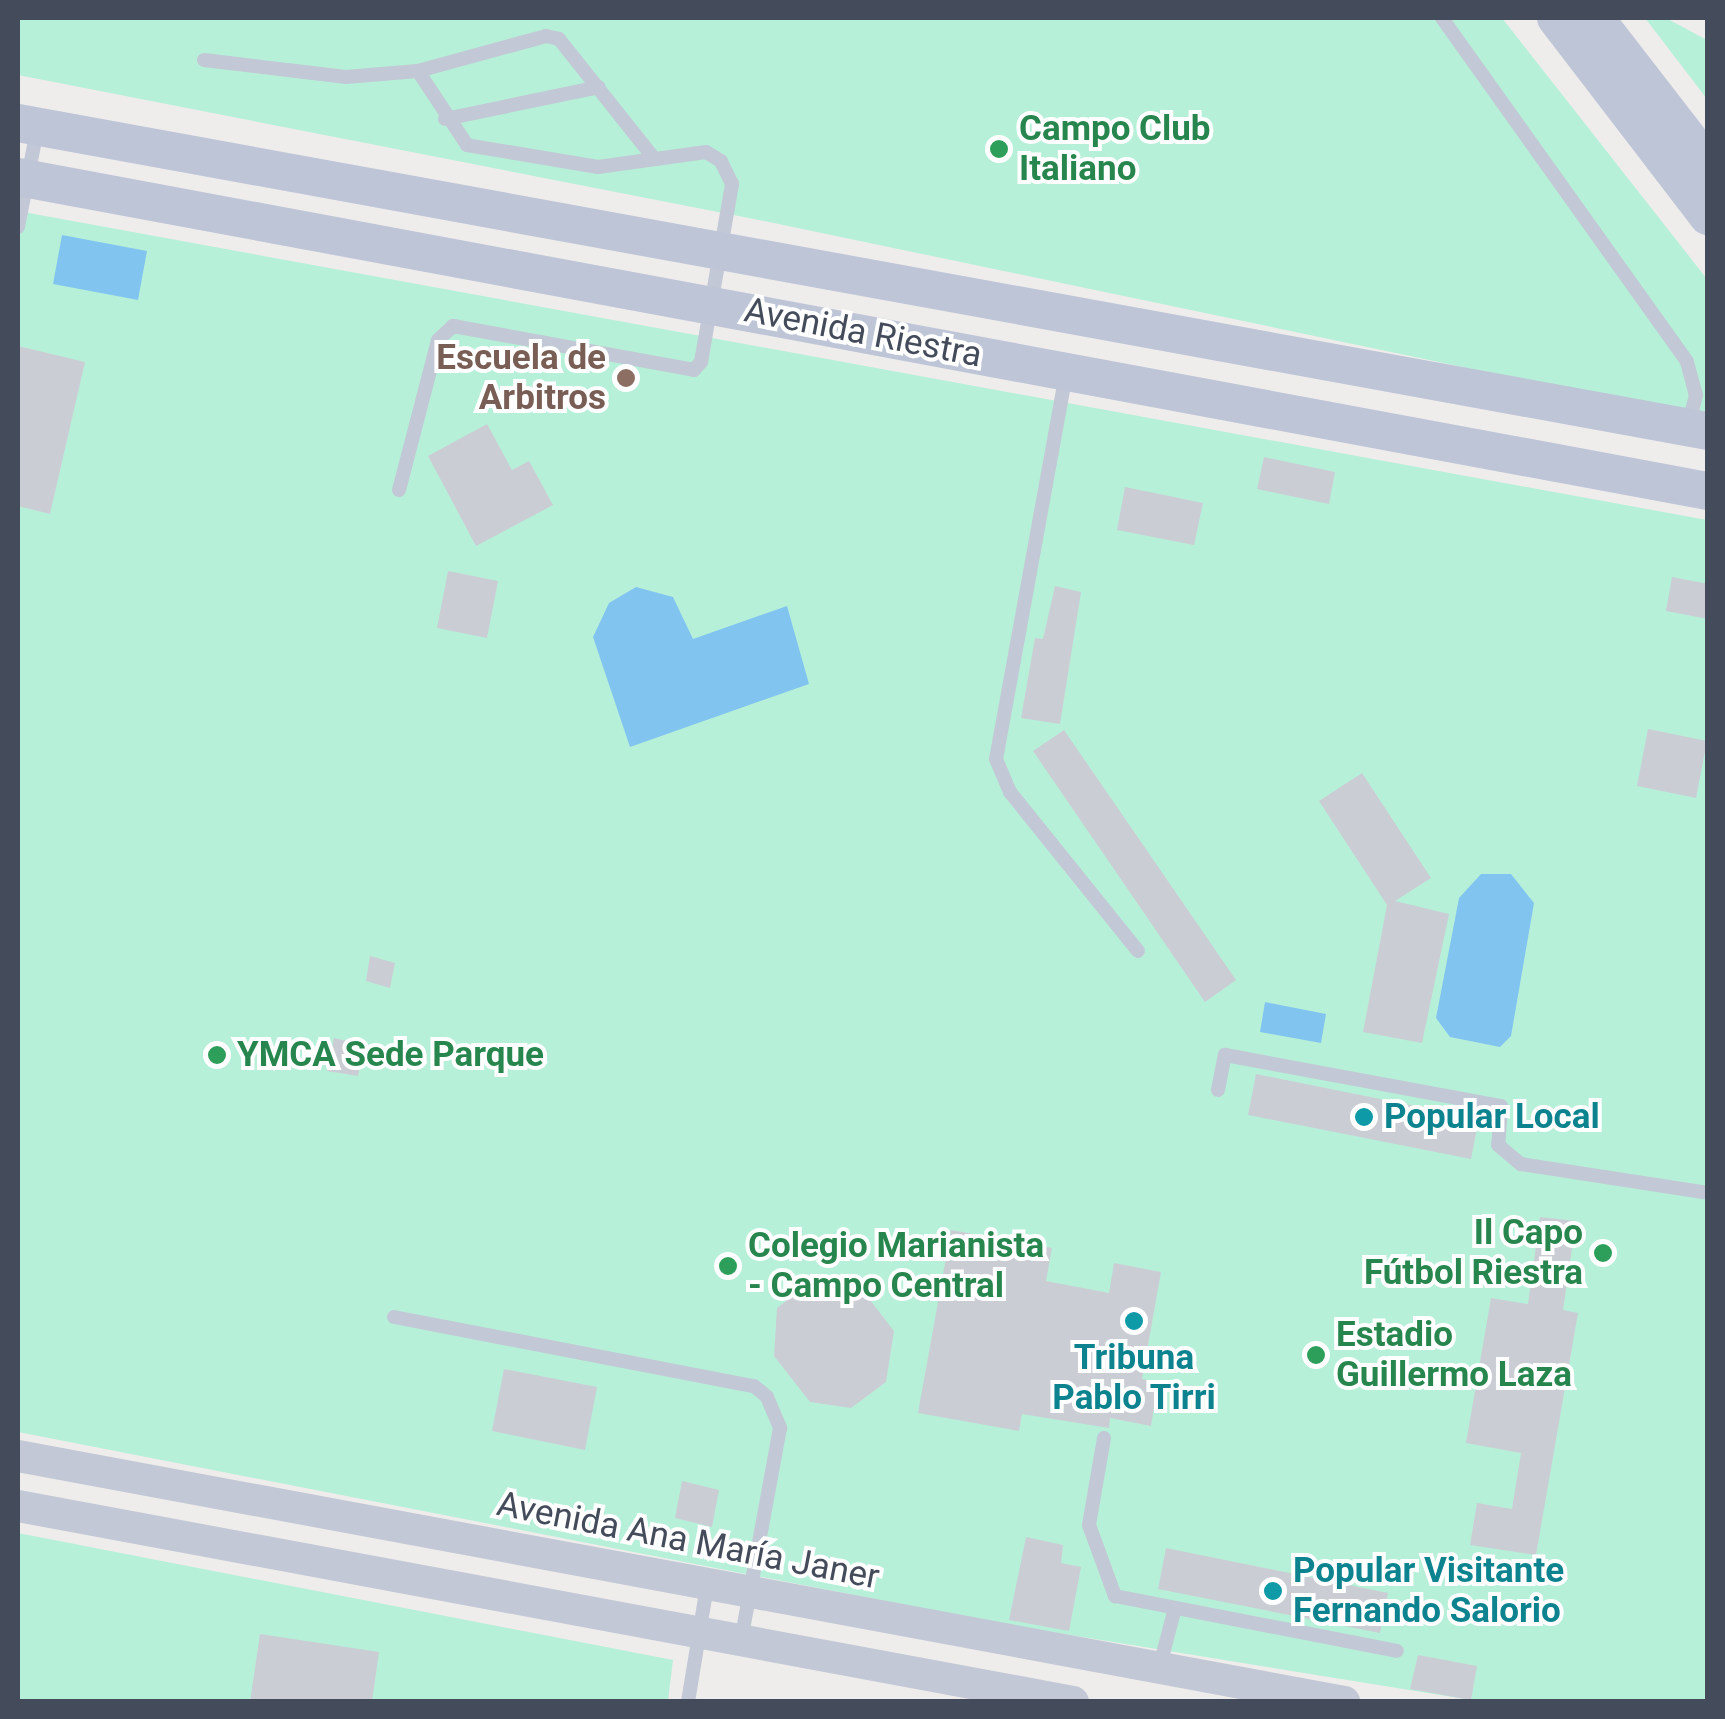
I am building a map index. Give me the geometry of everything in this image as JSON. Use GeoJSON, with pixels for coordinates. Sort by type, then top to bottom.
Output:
{"type":"FeatureCollection","features":[{"type":"Feature","properties":{"kind":"main road"},"geometry":{"type":"LineString","coordinates":[[1556,18],[1708,216]]}},
{"type":"Feature","properties":{"kind":"main road"},"geometry":{"type":"LineString","coordinates":[[1595,18],[1708,164]]}},
{"type":"Feature","properties":{"kind":"main road","name":"Avenida Riestra"},"geometry":{"type":"LineString","coordinates":[[28,125],[1697,429]]}},
{"type":"Feature","properties":{"kind":"main road","name":"Avenida Riestra"},"geometry":{"type":"LineString","coordinates":[[23,178],[1708,490]]}},
{"type":"Feature","properties":{"kind":"main road"},"geometry":{"type":"LineString","coordinates":[[1412,436],[1423,378]]}},
{"type":"Feature","properties":{"kind":"street","name":"Avenida Ana María Janer"},"geometry":{"type":"LineString","coordinates":[[18,1456],[1330,1700]]}},
{"type":"Feature","properties":{"kind":"street"},"geometry":{"type":"LineString","coordinates":[[18,1506],[1073,1702]]}},
{"type":"Feature","properties":{"kind":"street"},"geometry":{"type":"LineString","coordinates":[[992,1687],[991,1654],[1014,1642]]}},
{"type":"Feature","properties":{"kind":"lane"},"geometry":{"type":"LineString","coordinates":[[1442,18],[1688,362],[1696,395],[1697,429]]}},
{"type":"Feature","properties":{"kind":"lane"},"geometry":{"type":"LineString","coordinates":[[204,60],[346,78],[418,71],[546,36],[568,48],[653,157]]}},
{"type":"Feature","properties":{"kind":"lane"},"geometry":{"type":"LineString","coordinates":[[400,490],[443,330],[452,326],[683,372],[701,362],[732,184],[721,161],[690,150],[580,166],[467,145],[445,119],[418,71]]}},
{"type":"Feature","properties":{"kind":"lane"},"geometry":{"type":"LineString","coordinates":[[445,119],[599,87]]}},
{"type":"Feature","properties":{"kind":"lane"},"geometry":{"type":"LineString","coordinates":[[18,227],[28,125]]}},
{"type":"Feature","properties":{"kind":"lane"},"geometry":{"type":"LineString","coordinates":[[1066,373],[996,760],[1010,792],[1138,952]]}},
{"type":"Feature","properties":{"kind":"lane"},"geometry":{"type":"LineString","coordinates":[[1218,1090],[1225,1054],[1501,1106],[1498,1145],[1521,1164],[1708,1194]]}},
{"type":"Feature","properties":{"kind":"lane"},"geometry":{"type":"LineString","coordinates":[[394,1317],[754,1386],[778,1413],[780,1428],[741,1640]]}},
{"type":"Feature","properties":{"kind":"lane"},"geometry":{"type":"LineString","coordinates":[[1104,1438],[1088,1526],[1115,1596],[1397,1652]]}},
{"type":"Feature","properties":{"kind":"lane"},"geometry":{"type":"LineString","coordinates":[[688,1702],[708,1586]]}},
{"type":"Feature","properties":{"kind":"lane"},"geometry":{"type":"LineString","coordinates":[[1159,1669],[1175,1608]]}},
{"type":"Feature","properties":{"kind":"green space","name":"Campo Club Italiano"},"geometry":{"type":"Polygon","coordinates":[[[18,18],[1502,18],[1707,279],[1707,418],[769,222],[18,75],[18,18]]]}},
{"type":"Feature","properties":{"kind":"green space"},"geometry":{"type":"Polygon","coordinates":[[[1645,18],[1666,18],[1707,40],[1707,99],[1645,18]]]}},
{"type":"Feature","properties":{"kind":"green space"},"geometry":{"type":"Polygon","coordinates":[[[18,211],[1707,520],[1707,1701],[1471,1700],[1008,1625],[18,1432],[18,211]]]}},
{"type":"Feature","properties":{"kind":"green space"},"geometry":{"type":"Polygon","coordinates":[[[18,1533],[673,1660],[668,1701],[18,1701],[18,1533]]]}},
{"type":"Feature","properties":{"kind":"water"},"geometry":{"type":"Polygon","coordinates":[[[62,235],[147,251],[138,300],[53,284],[62,235]]]}},
{"type":"Feature","properties":{"kind":"water"},"geometry":{"type":"Polygon","coordinates":[[[636,587],[673,597],[693,639],[787,606],[809,684],[630,747],[593,637],[609,603],[636,587]]]}},
{"type":"Feature","properties":{"kind":"water"},"geometry":{"type":"Polygon","coordinates":[[[1481,874],[1511,874],[1534,903],[1511,1036],[1500,1047],[1450,1037],[1436,1018],[1459,898],[1481,874]]]}},
{"type":"Feature","properties":{"kind":"water"},"geometry":{"type":"Polygon","coordinates":[[[1265,1002],[1326,1014],[1321,1043],[1260,1032],[1265,1002]]]}},
{"type":"Feature","properties":{"kind":"building"},"geometry":{"type":"Polygon","coordinates":[[[18,346],[85,362],[50,514],[18,506],[18,346]]]}},
{"type":"Feature","properties":{"kind":"building"},"geometry":{"type":"Polygon","coordinates":[[[487,424],[512,470],[529,461],[553,505],[476,546],[428,456],[487,424]]]}},
{"type":"Feature","properties":{"kind":"building"},"geometry":{"type":"Polygon","coordinates":[[[1264,457],[1335,472],[1329,504],[1257,489],[1264,457]]]}},
{"type":"Feature","properties":{"kind":"building"},"geometry":{"type":"Polygon","coordinates":[[[1125,487],[1203,503],[1194,545],[1117,530],[1125,487]]]}},
{"type":"Feature","properties":{"kind":"building"},"geometry":{"type":"Polygon","coordinates":[[[448,571],[498,581],[487,638],[437,628],[448,571]]]}},
{"type":"Feature","properties":{"kind":"building"},"geometry":{"type":"Polygon","coordinates":[[[1672,577],[1708,584],[1708,619],[1666,611],[1672,577]]]}},
{"type":"Feature","properties":{"kind":"building"},"geometry":{"type":"Polygon","coordinates":[[[1055,586],[1081,592],[1060,724],[1021,718],[1035,638],[1043,639],[1055,586]]]}},
{"type":"Feature","properties":{"kind":"building"},"geometry":{"type":"Polygon","coordinates":[[[1648,729],[1707,741],[1696,798],[1637,786],[1648,729]]]}},
{"type":"Feature","properties":{"kind":"building"},"geometry":{"type":"Polygon","coordinates":[[[1064,730],[1236,980],[1205,1002],[1033,751],[1064,730]]]}},
{"type":"Feature","properties":{"kind":"building"},"geometry":{"type":"Polygon","coordinates":[[[1362,773],[1431,878],[1395,901],[1449,914],[1422,1043],[1363,1032],[1387,905],[1319,801],[1362,773]]]}},
{"type":"Feature","properties":{"kind":"building"},"geometry":{"type":"Polygon","coordinates":[[[370,956],[395,963],[390,988],[366,981],[370,956]]]}},
{"type":"Feature","properties":{"kind":"building"},"geometry":{"type":"Polygon","coordinates":[[[334,1038],[364,1045],[358,1076],[327,1071],[334,1038]]]}},
{"type":"Feature","properties":{"kind":"building","name":"Popular Local"},"geometry":{"type":"Polygon","coordinates":[[[1256,1074],[1479,1119],[1471,1159],[1248,1115],[1256,1074]]]}},
{"type":"Feature","properties":{"kind":"building"},"geometry":{"type":"Polygon","coordinates":[[[1540,1217],[1576,1221],[1563,1310],[1578,1313],[1536,1555],[1470,1545],[1477,1503],[1512,1509],[1521,1453],[1466,1443],[1491,1298],[1528,1304],[1540,1217]]]}},
{"type":"Feature","properties":{"kind":"building"},"geometry":{"type":"Polygon","coordinates":[[[951,1230],[1052,1248],[1046,1281],[1109,1293],[1114,1263],[1161,1272],[1142,1379],[1158,1382],[1151,1426],[1110,1418],[1109,1428],[1022,1414],[1019,1431],[918,1413],[951,1230]]]}},
{"type":"Feature","properties":{"kind":"building"},"geometry":{"type":"Polygon","coordinates":[[[813,1280],[856,1282],[894,1331],[886,1382],[851,1408],[810,1402],[774,1356],[777,1308],[813,1280]]]}},
{"type":"Feature","properties":{"kind":"building"},"geometry":{"type":"Polygon","coordinates":[[[504,1369],[597,1387],[585,1450],[492,1431],[504,1369]]]}},
{"type":"Feature","properties":{"kind":"building"},"geometry":{"type":"Polygon","coordinates":[[[682,1481],[719,1490],[712,1527],[675,1518],[682,1481]]]}},
{"type":"Feature","properties":{"kind":"building"},"geometry":{"type":"Polygon","coordinates":[[[1026,1537],[1063,1545],[1061,1563],[1081,1567],[1069,1631],[1009,1620],[1026,1537]]]}},
{"type":"Feature","properties":{"kind":"building","name":"Popular Visitante Fernando Salorio"},"geometry":{"type":"Polygon","coordinates":[[[1166,1548],[1388,1593],[1380,1633],[1158,1589],[1166,1548]]]}},
{"type":"Feature","properties":{"kind":"building"},"geometry":{"type":"Polygon","coordinates":[[[260,1634],[379,1652],[372,1702],[250,1702],[260,1634]]]}},
{"type":"Feature","properties":{"kind":"building"},"geometry":{"type":"Polygon","coordinates":[[[1418,1655],[1477,1666],[1471,1700],[1410,1689],[1418,1655]]]}},
{"type":"Feature","properties":{"kind":"place","name":"Campo Club Italiano"},"geometry":{"type":"Point","coordinates":[999,149]}},
{"type":"Feature","properties":{"kind":"place","name":"Escuela de Arbitros"},"geometry":{"type":"Point","coordinates":[626,378]}},
{"type":"Feature","properties":{"kind":"place","name":"YMCA Sede Parque"},"geometry":{"type":"Point","coordinates":[217,1055]}},
{"type":"Feature","properties":{"kind":"place","name":"Popular Local"},"geometry":{"type":"Point","coordinates":[1364,1117]}},
{"type":"Feature","properties":{"kind":"place","name":"Il Capo Fútbol Riestra"},"geometry":{"type":"Point","coordinates":[1603,1253]}},
{"type":"Feature","properties":{"kind":"place","name":"Colegio Marianista - Campo Central"},"geometry":{"type":"Point","coordinates":[728,1266]}},
{"type":"Feature","properties":{"kind":"place","name":"Tribuna Pablo Tirri"},"geometry":{"type":"Point","coordinates":[1134,1321]}},
{"type":"Feature","properties":{"kind":"place","name":"Estadio Guillermo Laza"},"geometry":{"type":"Point","coordinates":[1316,1355]}},
{"type":"Feature","properties":{"kind":"place","name":"Popular Visitante Fernando Salorio"},"geometry":{"type":"Point","coordinates":[1273,1591]}}]}
